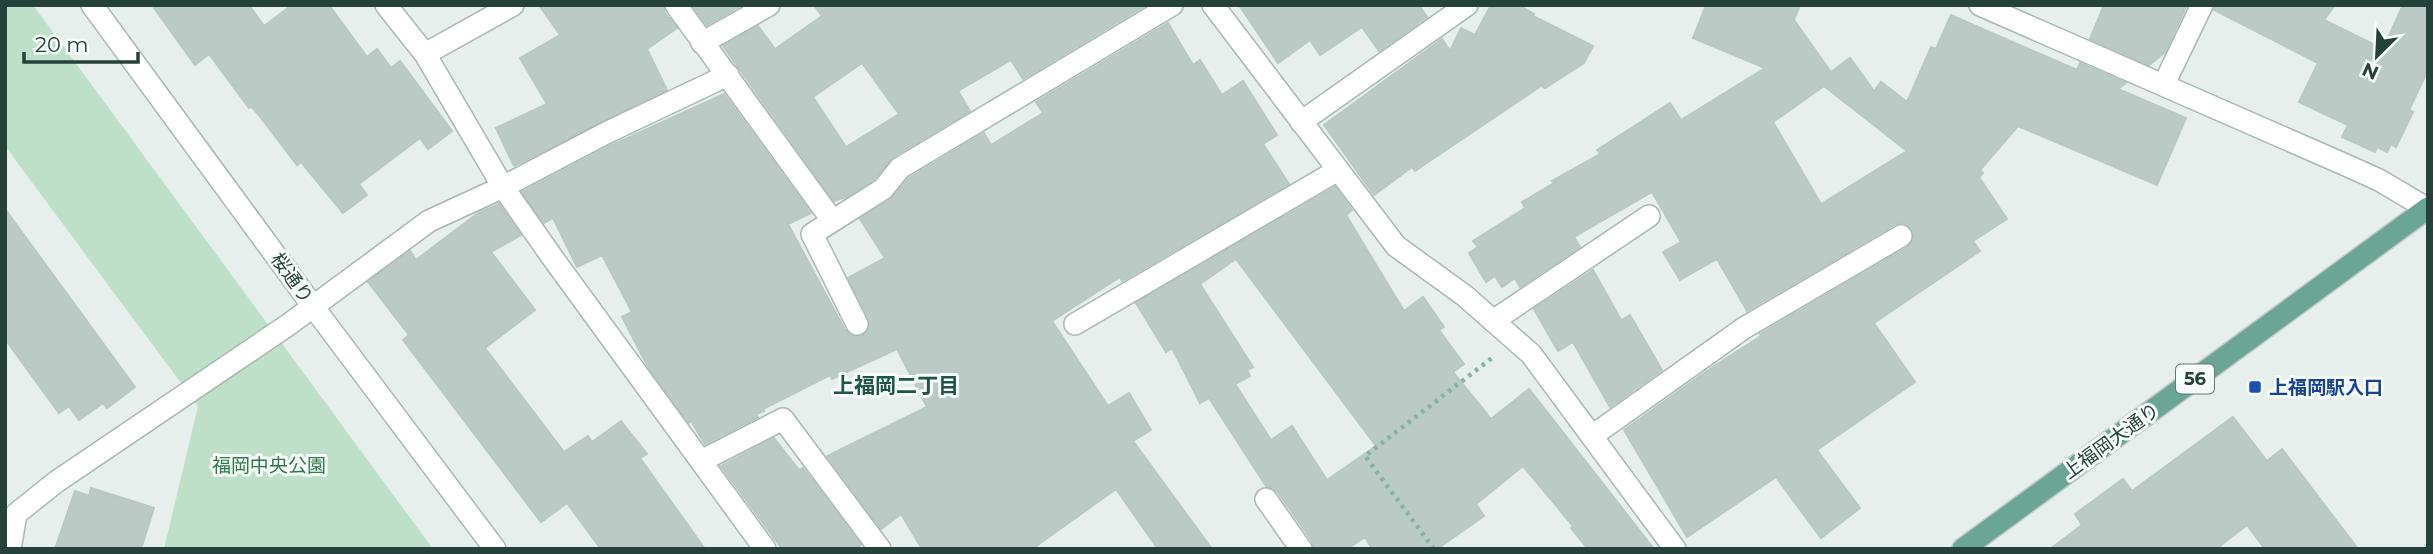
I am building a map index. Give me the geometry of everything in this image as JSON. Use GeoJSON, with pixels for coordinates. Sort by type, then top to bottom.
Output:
{"type":"FeatureCollection","features":[{"type":"Feature","properties":{"kind":"main road","name":"上福岡大通り"},"geometry":{"type":"LineString","coordinates":[[1963,549],[2427,209]]}},
{"type":"Feature","properties":{"kind":"street","name":"桜通り"},"geometry":{"type":"LineString","coordinates":[[92,5],[495,549]]}},
{"type":"Feature","properties":{"kind":"street"},"geometry":{"type":"LineString","coordinates":[[386,5],[425,54],[503,187],[765,549]]}},
{"type":"Feature","properties":{"kind":"street"},"geometry":{"type":"LineString","coordinates":[[425,54],[513,5]]}},
{"type":"Feature","properties":{"kind":"street"},"geometry":{"type":"LineString","coordinates":[[676,5],[832,220]]}},
{"type":"Feature","properties":{"kind":"street"},"geometry":{"type":"LineString","coordinates":[[702,43],[769,5]]}},
{"type":"Feature","properties":{"kind":"street"},"geometry":{"type":"LineString","coordinates":[[858,324],[812,234],[883,190],[900,168],[1172,5]]}},
{"type":"Feature","properties":{"kind":"street"},"geometry":{"type":"LineString","coordinates":[[1213,5],[1396,246],[1465,296],[1531,354],[1675,549]]}},
{"type":"Feature","properties":{"kind":"street"},"geometry":{"type":"LineString","coordinates":[[1301,122],[1467,5]]}},
{"type":"Feature","properties":{"kind":"street"},"geometry":{"type":"LineString","coordinates":[[1980,5],[2369,175],[2427,209]]}},
{"type":"Feature","properties":{"kind":"street"},"geometry":{"type":"LineString","coordinates":[[2164,84],[2202,5]]}},
{"type":"Feature","properties":{"kind":"street"},"geometry":{"type":"LineString","coordinates":[[10,549],[11,508],[56,482],[288,325],[429,221],[728,75]]}},
{"type":"Feature","properties":{"kind":"street"},"geometry":{"type":"LineString","coordinates":[[1075,324],[1338,170]]}},
{"type":"Feature","properties":{"kind":"street"},"geometry":{"type":"LineString","coordinates":[[1493,321],[1649,215]]}},
{"type":"Feature","properties":{"kind":"street"},"geometry":{"type":"LineString","coordinates":[[1592,436],[1744,328],[1901,236]]}},
{"type":"Feature","properties":{"kind":"street"},"geometry":{"type":"LineString","coordinates":[[701,461],[783,419],[880,549]]}},
{"type":"Feature","properties":{"kind":"street"},"geometry":{"type":"LineString","coordinates":[[1266,499],[1301,549]]}},
{"type":"Feature","properties":{"kind":"path"},"geometry":{"type":"LineString","coordinates":[[1434,549],[1365,456],[1515,340]]}},
{"type":"Feature","properties":{"kind":"green space","name":"福岡中央公園"},"geometry":{"type":"Polygon","coordinates":[[[5,5],[33,5],[433,549],[164,549],[198,406],[5,146],[5,5]]]}},
{"type":"Feature","properties":{"kind":"building"},"geometry":{"type":"Polygon","coordinates":[[[152,5],[249,5],[264,26],[292,5],[329,5],[367,57],[377,49],[391,68],[400,61],[452,131],[428,149],[420,138],[359,184],[367,195],[343,213],[301,162],[297,165],[258,114],[251,106],[249,108],[209,54],[195,65],[152,5]]]}},
{"type":"Feature","properties":{"kind":"building"},"geometry":{"type":"Polygon","coordinates":[[[539,5],[663,5],[665,13],[677,28],[647,49],[667,90],[514,166],[496,128],[547,104],[520,58],[560,35],[539,5]]]}},
{"type":"Feature","properties":{"kind":"building"},"geometry":{"type":"Polygon","coordinates":[[[692,5],[742,5],[707,25],[692,5]]]}},
{"type":"Feature","properties":{"kind":"building"},"geometry":{"type":"Polygon","coordinates":[[[814,5],[1146,5],[1023,79],[1011,60],[958,91],[970,111],[893,157],[874,179],[846,197],[834,201],[723,46],[758,26],[775,49],[822,16],[814,5]],[[862,63],[813,97],[846,147],[899,114],[862,63]]]}},
{"type":"Feature","properties":{"kind":"building"},"geometry":{"type":"Polygon","coordinates":[[[1239,5],[1419,5],[1427,17],[1379,51],[1362,27],[1320,55],[1310,40],[1278,63],[1239,5]]]}},
{"type":"Feature","properties":{"kind":"building"},"geometry":{"type":"Polygon","coordinates":[[[1491,5],[1518,5],[1534,14],[1533,16],[1593,46],[1584,63],[1545,88],[1541,86],[1415,171],[1412,167],[1374,195],[1324,125],[1442,39],[1450,51],[1461,28],[1475,35],[1491,5]]]}},
{"type":"Feature","properties":{"kind":"building"},"geometry":{"type":"Polygon","coordinates":[[[1706,5],[1800,5],[1794,20],[1831,72],[1850,58],[1874,91],[1881,82],[1907,102],[1931,47],[1936,49],[1951,15],[2077,70],[2080,63],[2126,83],[2118,89],[2186,118],[2157,185],[2018,126],[1980,170],[1983,173],[1979,177],[2007,219],[1973,241],[1980,251],[1874,323],[1915,382],[1817,450],[1860,508],[1821,538],[1776,477],[1687,537],[1624,430],[1761,336],[1760,334],[1908,247],[1914,237],[1908,225],[1894,225],[1747,311],[1717,259],[1680,280],[1663,252],[1681,242],[1652,192],[1574,237],[1580,247],[1520,287],[1515,278],[1502,287],[1495,276],[1486,282],[1469,253],[1478,247],[1473,241],[1525,208],[1522,202],[1554,183],[1552,181],[1600,154],[1597,150],[1670,103],[1681,120],[1765,68],[1693,38],[1706,5]],[[1824,86],[1773,122],[1821,204],[1907,151],[1824,86]]]}},
{"type":"Feature","properties":{"kind":"building"},"geometry":{"type":"Polygon","coordinates":[[[2104,5],[2187,5],[2165,52],[2149,65],[2090,39],[2104,5]]]}},
{"type":"Feature","properties":{"kind":"building"},"geometry":{"type":"Polygon","coordinates":[[[2215,5],[2335,5],[2324,20],[2383,49],[2403,5],[2428,5],[2428,70],[2409,110],[2413,112],[2396,147],[2391,144],[2387,152],[2377,147],[2375,152],[2342,137],[2348,125],[2299,102],[2318,63],[2214,10],[2215,5]]]}},
{"type":"Feature","properties":{"kind":"building"},"geometry":{"type":"Polygon","coordinates":[[[1168,23],[1193,65],[1200,60],[1222,95],[1243,81],[1277,135],[1263,144],[1289,184],[1122,281],[1120,277],[1052,321],[1108,406],[1129,393],[1151,430],[1133,441],[1212,549],[1158,549],[1116,489],[1032,549],[922,549],[901,514],[881,529],[827,456],[927,407],[897,349],[832,379],[830,375],[763,409],[764,411],[756,414],[758,417],[705,444],[691,421],[689,423],[648,367],[622,317],[632,312],[602,255],[577,267],[553,218],[544,223],[522,192],[612,145],[724,94],[811,213],[788,224],[845,330],[850,335],[862,336],[868,331],[869,319],[848,278],[885,258],[860,219],[890,200],[909,178],[984,133],[991,145],[1043,113],[1036,102],[1168,23]]]}},
{"type":"Feature","properties":{"kind":"building"},"geometry":{"type":"Polygon","coordinates":[[[1335,187],[1352,210],[1346,215],[1404,311],[1423,297],[1444,327],[1439,330],[1464,364],[1453,372],[1491,419],[1529,389],[1654,549],[1588,549],[1571,528],[1573,526],[1523,466],[1476,504],[1484,516],[1437,549],[1372,549],[1365,537],[1347,549],[1314,549],[1312,541],[1277,491],[1266,486],[1209,398],[1200,403],[1172,348],[1166,352],[1136,303],[1335,187]],[[1236,259],[1200,284],[1253,367],[1247,370],[1250,376],[1235,384],[1271,440],[1292,426],[1327,480],[1376,446],[1236,259]]]}},
{"type":"Feature","properties":{"kind":"building"},"geometry":{"type":"Polygon","coordinates":[[[499,204],[521,235],[491,252],[535,310],[485,348],[564,452],[588,436],[592,442],[621,421],[647,454],[640,458],[705,549],[601,549],[567,503],[541,522],[403,340],[409,335],[368,282],[410,251],[416,260],[478,213],[499,204]]]}},
{"type":"Feature","properties":{"kind":"building"},"geometry":{"type":"Polygon","coordinates":[[[5,209],[135,387],[107,408],[103,403],[79,420],[69,406],[59,413],[5,339],[5,209]]]}},
{"type":"Feature","properties":{"kind":"building"},"geometry":{"type":"Polygon","coordinates":[[[1593,270],[1621,320],[1630,315],[1662,370],[1610,407],[1573,342],[1558,351],[1534,309],[1593,270]]]}},
{"type":"Feature","properties":{"kind":"building"},"geometry":{"type":"Polygon","coordinates":[[[2233,417],[2267,461],[2282,449],[2358,549],[2265,549],[2247,525],[2216,549],[2050,549],[2082,525],[2075,514],[2123,479],[2132,491],[2233,417]]]}},
{"type":"Feature","properties":{"kind":"building"},"geometry":{"type":"Polygon","coordinates":[[[774,438],[799,470],[803,468],[861,545],[856,549],[782,549],[721,466],[774,438]]]}},
{"type":"Feature","properties":{"kind":"building"},"geometry":{"type":"Polygon","coordinates":[[[91,488],[154,508],[141,549],[55,549],[75,491],[89,496],[91,488]]]}},
{"type":"Feature","properties":{"kind":"place","name":"上福岡駅入口"},"geometry":{"type":"Point","coordinates":[2255,387]}},
{"type":"Feature","properties":{"kind":"district","name":"上福岡二丁目"},"geometry":{"type":"Point","coordinates":[896,385]}}]}
